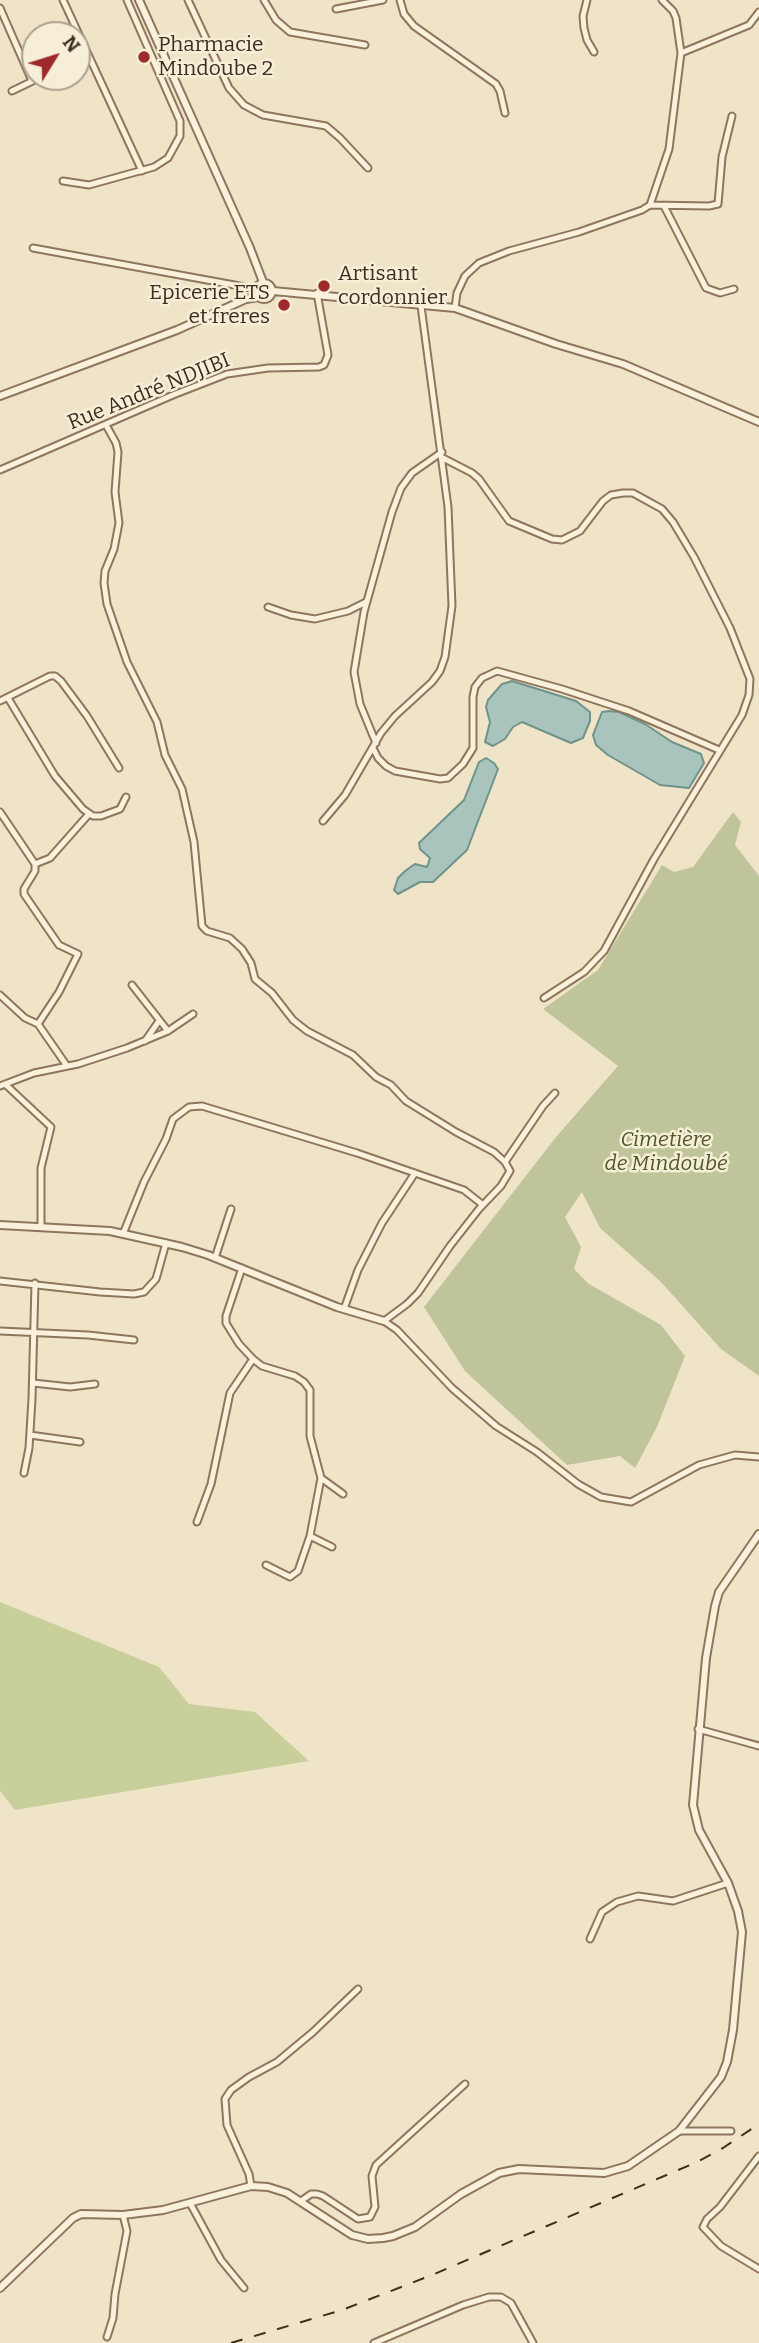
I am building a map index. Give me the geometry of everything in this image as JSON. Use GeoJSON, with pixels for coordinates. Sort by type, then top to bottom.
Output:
{"type":"FeatureCollection","features":[{"type":"Feature","properties":{"kind":"street"},"geometry":{"type":"LineString","coordinates":[[63,0],[73,21]]}},
{"type":"Feature","properties":{"kind":"street"},"geometry":{"type":"LineString","coordinates":[[63,181],[89,185],[142,171],[168,158],[180,136],[182,127],[127,0]]}},
{"type":"Feature","properties":{"kind":"street"},"geometry":{"type":"LineString","coordinates":[[0,396],[196,322],[257,293],[263,282],[139,0]]}},
{"type":"Feature","properties":{"kind":"street"},"geometry":{"type":"LineString","coordinates":[[188,0],[229,88],[244,105],[263,115],[326,126],[368,169]]}},
{"type":"Feature","properties":{"kind":"street"},"geometry":{"type":"LineString","coordinates":[[264,0],[276,20],[290,32],[365,45]]}},
{"type":"Feature","properties":{"kind":"street"},"geometry":{"type":"LineString","coordinates":[[336,9],[383,0]]}},
{"type":"Feature","properties":{"kind":"street"},"geometry":{"type":"LineString","coordinates":[[400,0],[404,14],[414,26],[496,84],[505,113]]}},
{"type":"Feature","properties":{"kind":"street"},"geometry":{"type":"LineString","coordinates":[[587,0],[583,16],[584,28],[594,52]]}},
{"type":"Feature","properties":{"kind":"street"},"geometry":{"type":"LineString","coordinates":[[650,205],[669,149],[681,53],[676,18],[662,0]]}},
{"type":"Feature","properties":{"kind":"street"},"geometry":{"type":"LineString","coordinates":[[0,8],[21,56]]}},
{"type":"Feature","properties":{"kind":"street"},"geometry":{"type":"LineString","coordinates":[[681,53],[749,25],[759,12]]}},
{"type":"Feature","properties":{"kind":"street"},"geometry":{"type":"LineString","coordinates":[[91,61],[142,171]]}},
{"type":"Feature","properties":{"kind":"street"},"geometry":{"type":"LineString","coordinates":[[12,91],[21,86]]}},
{"type":"Feature","properties":{"kind":"street"},"geometry":{"type":"LineString","coordinates":[[455,308],[457,293],[465,276],[479,263],[509,251],[589,229],[650,205],[718,204],[722,157],[732,116]]}},
{"type":"Feature","properties":{"kind":"street"},"geometry":{"type":"LineString","coordinates":[[664,206],[706,288],[720,293],[734,289]]}},
{"type":"Feature","properties":{"kind":"street"},"geometry":{"type":"LineString","coordinates":[[33,248],[257,293],[267,299],[273,291]]}},
{"type":"Feature","properties":{"kind":"street"},"geometry":{"type":"LineString","coordinates":[[263,282],[271,285],[273,291]]}},
{"type":"Feature","properties":{"kind":"street"},"geometry":{"type":"LineString","coordinates":[[273,291],[317,293],[455,308],[555,344],[623,364],[759,422]]}},
{"type":"Feature","properties":{"kind":"street","name":"Rue André NDJIBI"},"geometry":{"type":"LineString","coordinates":[[0,470],[228,374],[268,368],[324,365],[328,355],[317,293]]}},
{"type":"Feature","properties":{"kind":"street"},"geometry":{"type":"LineString","coordinates":[[323,821],[345,795],[395,716],[432,682],[445,657],[452,606],[448,507],[421,306]]}},
{"type":"Feature","properties":{"kind":"street"},"geometry":{"type":"LineString","coordinates":[[106,425],[118,452],[115,492],[119,523],[114,549],[105,571],[107,604],[127,662],[157,722],[165,755],[182,789],[194,842],[203,929],[230,939],[242,949],[251,963],[256,979],[272,993],[293,1020],[307,1031],[353,1055],[376,1077],[391,1085],[406,1101],[494,1152],[510,1171],[418,1293],[384,1321]]}},
{"type":"Feature","properties":{"kind":"street"},"geometry":{"type":"LineString","coordinates":[[443,455],[412,473],[401,488],[366,602],[354,671],[360,704],[378,758],[395,771],[448,778],[463,764],[473,748],[475,687],[482,678],[497,671],[629,711],[719,750]]}},
{"type":"Feature","properties":{"kind":"street"},"geometry":{"type":"LineString","coordinates":[[443,455],[472,473],[509,521],[552,539],[572,537],[611,495],[633,494],[662,509],[668,514],[694,557],[730,628],[750,679],[749,695],[742,715],[654,859],[604,951],[584,972],[544,998]]}},
{"type":"Feature","properties":{"kind":"street"},"geometry":{"type":"LineString","coordinates":[[268,607],[315,619],[348,611],[366,602]]}},
{"type":"Feature","properties":{"kind":"street"},"geometry":{"type":"LineString","coordinates":[[0,701],[50,676],[58,678],[87,716],[119,768]]}},
{"type":"Feature","properties":{"kind":"street"},"geometry":{"type":"LineString","coordinates":[[8,698],[55,776],[89,814],[101,816],[120,809],[126,797]]}},
{"type":"Feature","properties":{"kind":"street"},"geometry":{"type":"LineString","coordinates":[[0,812],[35,864],[24,894],[59,945],[78,954],[60,992],[38,1024]]}},
{"type":"Feature","properties":{"kind":"street"},"geometry":{"type":"LineString","coordinates":[[35,864],[50,858],[89,814]]}},
{"type":"Feature","properties":{"kind":"street"},"geometry":{"type":"LineString","coordinates":[[132,985],[168,1031]]}},
{"type":"Feature","properties":{"kind":"street"},"geometry":{"type":"LineString","coordinates":[[0,995],[25,1018],[38,1024],[67,1066]]}},
{"type":"Feature","properties":{"kind":"street"},"geometry":{"type":"LineString","coordinates":[[41,1226],[41,1168],[51,1127],[3,1085],[34,1073],[67,1066],[145,1041],[168,1031],[194,1014]]}},
{"type":"Feature","properties":{"kind":"street"},"geometry":{"type":"LineString","coordinates":[[145,1041],[159,1021]]}},
{"type":"Feature","properties":{"kind":"street"},"geometry":{"type":"LineString","coordinates":[[505,1162],[555,1093]]}},
{"type":"Feature","properties":{"kind":"street"},"geometry":{"type":"LineString","coordinates":[[123,1234],[173,1119],[189,1107],[202,1106],[357,1153],[464,1191],[482,1205]]}},
{"type":"Feature","properties":{"kind":"street"},"geometry":{"type":"LineString","coordinates":[[344,1309],[358,1270],[376,1235],[415,1173]]}},
{"type":"Feature","properties":{"kind":"street"},"geometry":{"type":"LineString","coordinates":[[215,1258],[231,1209]]}},
{"type":"Feature","properties":{"kind":"street"},"geometry":{"type":"LineString","coordinates":[[0,1226],[41,1226],[123,1234],[166,1243],[215,1258],[344,1309],[384,1321],[410,1343],[452,1388],[496,1426],[537,1452],[578,1484],[601,1497],[631,1502],[699,1465],[735,1455],[759,1457]]}},
{"type":"Feature","properties":{"kind":"street"},"geometry":{"type":"LineString","coordinates":[[0,1281],[100,1292],[144,1292],[156,1279],[166,1243]]}},
{"type":"Feature","properties":{"kind":"street"},"geometry":{"type":"LineString","coordinates":[[242,1268],[226,1315],[226,1323],[239,1344],[253,1359],[262,1366],[300,1378],[310,1390],[310,1436],[321,1478],[310,1536],[295,1575],[290,1577],[266,1565]]}},
{"type":"Feature","properties":{"kind":"street"},"geometry":{"type":"LineString","coordinates":[[24,1473],[30,1435],[35,1283]]}},
{"type":"Feature","properties":{"kind":"street"},"geometry":{"type":"LineString","coordinates":[[0,1331],[134,1340]]}},
{"type":"Feature","properties":{"kind":"street"},"geometry":{"type":"LineString","coordinates":[[197,1522],[211,1484],[230,1393],[253,1359]]}},
{"type":"Feature","properties":{"kind":"street"},"geometry":{"type":"LineString","coordinates":[[33,1383],[70,1387],[95,1384]]}},
{"type":"Feature","properties":{"kind":"street"},"geometry":{"type":"LineString","coordinates":[[30,1435],[80,1442]]}},
{"type":"Feature","properties":{"kind":"street"},"geometry":{"type":"LineString","coordinates":[[321,1478],[343,1494]]}},
{"type":"Feature","properties":{"kind":"street"},"geometry":{"type":"LineString","coordinates":[[0,2288],[73,2218],[81,2214],[123,2215],[190,2203],[251,2186],[268,2188],[301,2201],[352,2235],[369,2239],[383,2238],[415,2227],[461,2194],[499,2174],[519,2169],[604,2173],[628,2166],[679,2131],[721,2077],[731,2041],[742,1931],[738,1911],[699,1830],[693,1805],[698,1729],[715,1606],[719,1592],[759,1534]]}},
{"type":"Feature","properties":{"kind":"street"},"geometry":{"type":"LineString","coordinates":[[310,1536],[332,1548]]}},
{"type":"Feature","properties":{"kind":"street"},"geometry":{"type":"LineString","coordinates":[[698,1729],[759,1746]]}},
{"type":"Feature","properties":{"kind":"street"},"geometry":{"type":"LineString","coordinates":[[590,1939],[602,1912],[609,1905],[638,1896],[673,1901],[685,1899],[727,1884]]}},
{"type":"Feature","properties":{"kind":"street"},"geometry":{"type":"LineString","coordinates":[[251,2186],[249,2174],[227,2125],[225,2099],[231,2090],[249,2077],[276,2063],[358,1989]]}},
{"type":"Feature","properties":{"kind":"street"},"geometry":{"type":"LineString","coordinates":[[301,2201],[311,2194],[317,2194],[358,2219],[370,2217],[375,2207],[372,2176],[376,2165],[465,2084]]}},
{"type":"Feature","properties":{"kind":"street"},"geometry":{"type":"LineString","coordinates":[[679,2131],[731,2131]]}},
{"type":"Feature","properties":{"kind":"street"},"geometry":{"type":"LineString","coordinates":[[759,2156],[703,2227],[721,2246],[759,2269]]}},
{"type":"Feature","properties":{"kind":"street"},"geometry":{"type":"LineString","coordinates":[[190,2203],[221,2260],[244,2288]]}},
{"type":"Feature","properties":{"kind":"street"},"geometry":{"type":"LineString","coordinates":[[107,2337],[113,2318],[127,2231],[123,2215]]}},
{"type":"Feature","properties":{"kind":"street"},"geometry":{"type":"LineString","coordinates":[[374,2343],[463,2305],[489,2297],[501,2297],[512,2303],[533,2343]]}},
{"type":"Feature","properties":{"kind":"green space","name":"Cimetière de Mindoubé"},"geometry":{"type":"Polygon","coordinates":[[[733,812],[741,822],[735,845],[759,876],[759,1376],[721,1349],[661,1282],[600,1228],[582,1192],[565,1217],[581,1247],[574,1269],[589,1284],[661,1325],[685,1356],[657,1427],[635,1468],[620,1456],[567,1465],[465,1371],[424,1307],[556,1137],[618,1066],[543,1009],[598,970],[662,865],[674,872],[693,867],[733,812]]]}},
{"type":"Feature","properties":{"kind":"green space"},"geometry":{"type":"Polygon","coordinates":[[[0,1602],[159,1667],[189,1704],[255,1712],[309,1761],[15,1810],[0,1791],[0,1602]]]}},
{"type":"Feature","properties":{"kind":"water"},"geometry":{"type":"Polygon","coordinates":[[[512,681],[576,701],[590,712],[590,721],[583,738],[571,743],[522,722],[513,727],[505,739],[493,746],[485,742],[490,722],[486,707],[488,700],[502,684],[512,681]]]}},
{"type":"Feature","properties":{"kind":"water"},"geometry":{"type":"Polygon","coordinates":[[[602,712],[619,712],[645,724],[672,742],[701,754],[704,763],[689,788],[660,785],[608,755],[596,745],[593,735],[602,712]]]}},
{"type":"Feature","properties":{"kind":"water"},"geometry":{"type":"Polygon","coordinates":[[[486,758],[498,769],[467,850],[433,882],[420,882],[398,894],[394,890],[398,878],[405,871],[415,864],[427,867],[430,858],[420,849],[419,843],[464,800],[479,762],[486,758]]]}},
{"type":"Feature","properties":{"kind":"railway"},"geometry":{"type":"LineString","coordinates":[[231,2343],[342,2310],[432,2275],[697,2162],[759,2124]]}},
{"type":"Feature","properties":{"kind":"place","name":"Pharmacie Mindoube 2"},"geometry":{"type":"Point","coordinates":[144,57]}},
{"type":"Feature","properties":{"kind":"place","name":"Artisant cordonnier"},"geometry":{"type":"Point","coordinates":[324,286]}},
{"type":"Feature","properties":{"kind":"place","name":"Epicerie ETS et freres"},"geometry":{"type":"Point","coordinates":[284,305]}}]}
